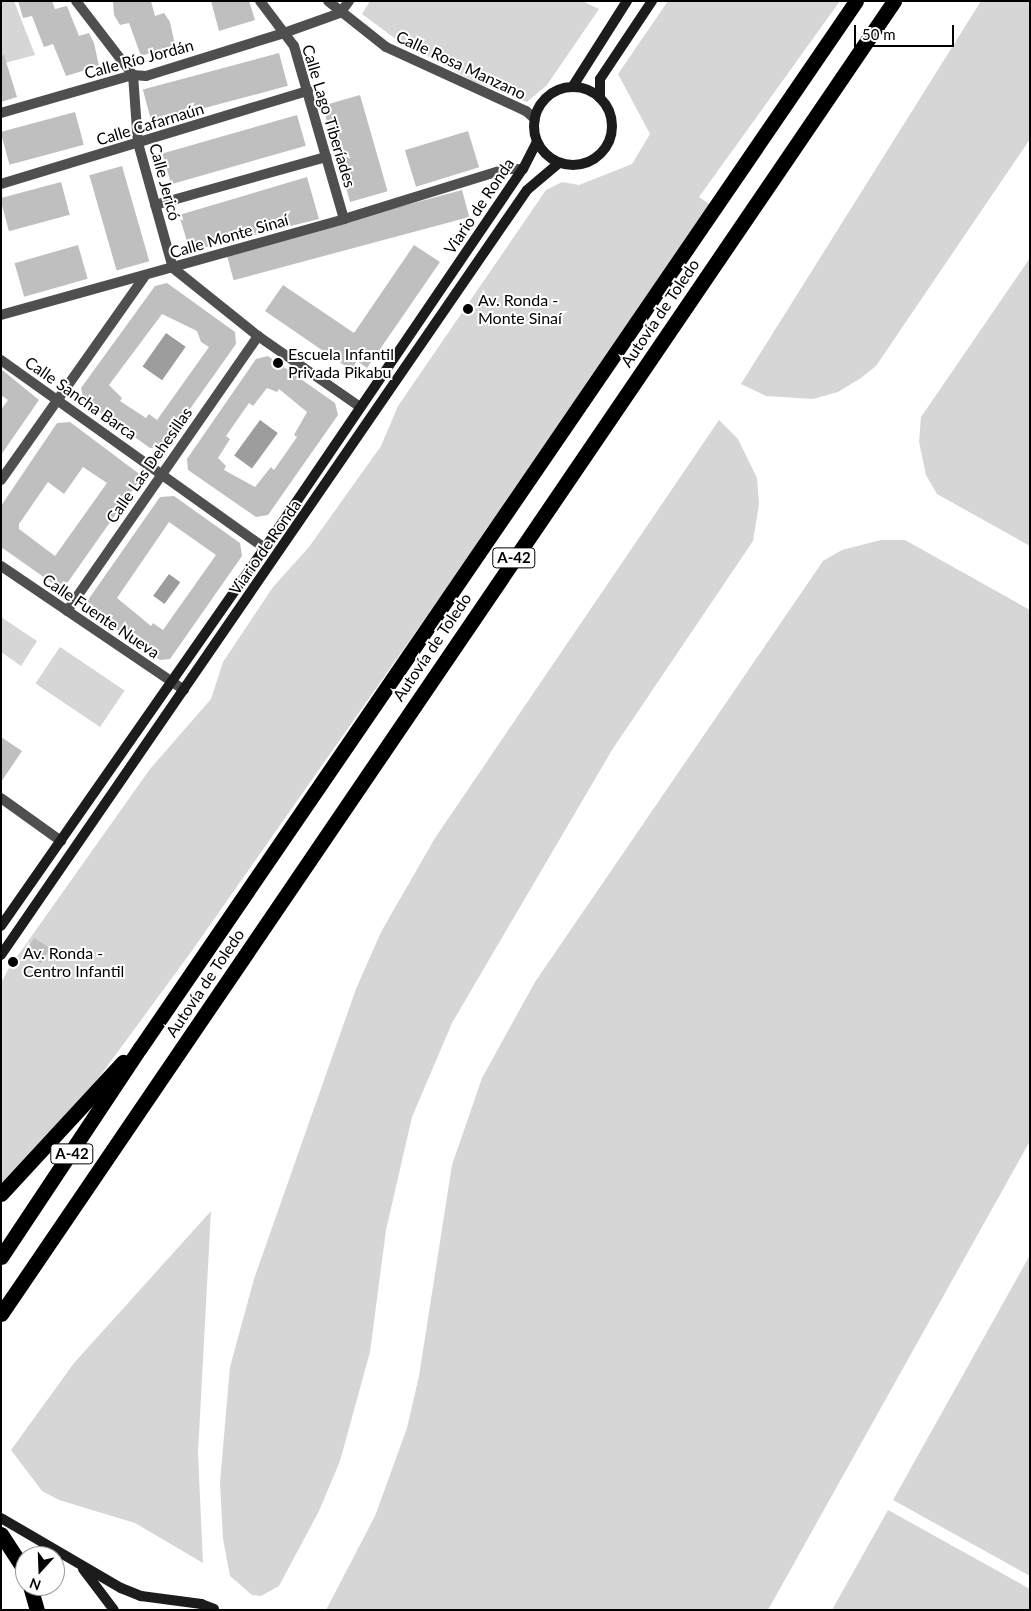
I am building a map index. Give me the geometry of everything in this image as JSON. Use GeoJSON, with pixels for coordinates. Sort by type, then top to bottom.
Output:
{"type":"FeatureCollection","features":[{"type":"Feature","properties":{"kind":"highway","name":"Autovía de Toledo"},"geometry":{"type":"LineString","coordinates":[[1,1257],[140,1048],[856,1]]}},
{"type":"Feature","properties":{"kind":"highway","name":"Autovía de Toledo"},"geometry":{"type":"LineString","coordinates":[[1,1314],[894,1]]}},
{"type":"Feature","properties":{"kind":"highway"},"geometry":{"type":"LineString","coordinates":[[1,1194],[123,1062],[140,1048]]}},
{"type":"Feature","properties":{"kind":"highway"},"geometry":{"type":"LineString","coordinates":[[1,1534],[15,1556]]}},
{"type":"Feature","properties":{"kind":"highway"},"geometry":{"type":"LineString","coordinates":[[33,1596],[37,1610]]}},
{"type":"Feature","properties":{"kind":"main road"},"geometry":{"type":"LineString","coordinates":[[627,1],[573,86],[548,97],[535,119],[536,143],[559,163],[584,162],[604,149],[611,120],[600,98],[600,79],[652,1]]}},
{"type":"Feature","properties":{"kind":"main road"},"geometry":{"type":"LineString","coordinates":[[573,86],[600,98]]}},
{"type":"Feature","properties":{"kind":"main road","name":"Viario de Ronda"},"geometry":{"type":"LineString","coordinates":[[1,926],[265,548],[523,169],[536,143]]}},
{"type":"Feature","properties":{"kind":"main road","name":"Viario de Ronda"},"geometry":{"type":"LineString","coordinates":[[1,955],[527,190],[559,163]]}},
{"type":"Feature","properties":{"kind":"main road"},"geometry":{"type":"LineString","coordinates":[[1,1517],[77,1563],[142,1596],[202,1604],[214,1610]]}},
{"type":"Feature","properties":{"kind":"main road"},"geometry":{"type":"LineString","coordinates":[[77,1563],[114,1610]]}},
{"type":"Feature","properties":{"kind":"street"},"geometry":{"type":"LineString","coordinates":[[76,1],[133,75]]}},
{"type":"Feature","properties":{"kind":"street","name":"Calle Lago Tiberíades"},"geometry":{"type":"LineString","coordinates":[[260,1],[294,46],[344,219]]}},
{"type":"Feature","properties":{"kind":"street","name":"Calle Rosa Manzano"},"geometry":{"type":"LineString","coordinates":[[328,1],[340,13],[386,47],[526,111],[535,119]]}},
{"type":"Feature","properties":{"kind":"street"},"geometry":{"type":"LineString","coordinates":[[340,13],[349,1]]}},
{"type":"Feature","properties":{"kind":"street","name":"Calle Río Jordán"},"geometry":{"type":"LineString","coordinates":[[1,113],[133,75],[146,76],[284,33],[340,13]]}},
{"type":"Feature","properties":{"kind":"street","name":"Calle Jericó"},"geometry":{"type":"LineString","coordinates":[[133,75],[138,143],[174,268]]}},
{"type":"Feature","properties":{"kind":"street","name":"Calle Cafarnaún"},"geometry":{"type":"LineString","coordinates":[[1,184],[308,91]]}},
{"type":"Feature","properties":{"kind":"street"},"geometry":{"type":"LineString","coordinates":[[155,205],[326,157]]}},
{"type":"Feature","properties":{"kind":"street","name":"Calle Monte Sinaí"},"geometry":{"type":"LineString","coordinates":[[1,315],[344,219],[506,169],[523,169]]}},
{"type":"Feature","properties":{"kind":"street"},"geometry":{"type":"LineString","coordinates":[[174,268],[258,336],[360,408]]}},
{"type":"Feature","properties":{"kind":"street"},"geometry":{"type":"LineString","coordinates":[[1,480],[59,402],[144,276]]}},
{"type":"Feature","properties":{"kind":"street","name":"Calle Las Dehesillas"},"geometry":{"type":"LineString","coordinates":[[67,611],[161,473],[258,336]]}},
{"type":"Feature","properties":{"kind":"street","name":"Calle Sancha Barca"},"geometry":{"type":"LineString","coordinates":[[1,360],[265,548]]}},
{"type":"Feature","properties":{"kind":"street","name":"Calle Fuente Nueva"},"geometry":{"type":"LineString","coordinates":[[1,566],[184,690]]}},
{"type":"Feature","properties":{"kind":"street"},"geometry":{"type":"LineString","coordinates":[[1,798],[61,841]]}},
{"type":"Feature","properties":{"kind":"shaded area"},"geometry":{"type":"Polygon","coordinates":[[[1,1],[14,1],[35,55],[1,64],[1,1]]]}},
{"type":"Feature","properties":{"kind":"shaded area"},"geometry":{"type":"Polygon","coordinates":[[[370,1],[582,1],[599,9],[547,85],[527,102],[473,81],[397,40],[362,14],[370,1]]]}},
{"type":"Feature","properties":{"kind":"shaded area"},"geometry":{"type":"Polygon","coordinates":[[[668,1],[840,1],[699,197],[714,207],[191,952],[59,1132],[1,1194],[1,983],[9,968],[150,769],[211,699],[223,662],[273,587],[309,547],[381,446],[398,406],[546,190],[562,182],[579,185],[632,164],[650,134],[618,74],[668,1]]]}},
{"type":"Feature","properties":{"kind":"shaded area"},"geometry":{"type":"Polygon","coordinates":[[[981,1],[1030,1],[1030,139],[876,366],[838,392],[813,399],[766,396],[741,384],[981,1]]]}},
{"type":"Feature","properties":{"kind":"shaded area"},"geometry":{"type":"Polygon","coordinates":[[[1030,258],[1030,546],[937,494],[926,475],[919,442],[921,417],[1030,258]]]}},
{"type":"Feature","properties":{"kind":"shaded area"},"geometry":{"type":"Polygon","coordinates":[[[166,333],[186,347],[162,380],[142,367],[166,333]]]}},
{"type":"Feature","properties":{"kind":"shaded area"},"geometry":{"type":"Polygon","coordinates":[[[260,420],[278,433],[252,469],[234,456],[260,420]]]}},
{"type":"Feature","properties":{"kind":"shaded area"},"geometry":{"type":"Polygon","coordinates":[[[719,420],[738,439],[757,478],[759,504],[753,541],[612,750],[452,1023],[412,1117],[386,1230],[370,1352],[340,1461],[319,1511],[279,1586],[261,1596],[252,1595],[230,1576],[223,1539],[220,1482],[230,1367],[254,1279],[356,989],[381,932],[435,838],[719,420]]]}},
{"type":"Feature","properties":{"kind":"shaded area"},"geometry":{"type":"Polygon","coordinates":[[[881,540],[905,540],[1030,610],[1030,1141],[768,1610],[326,1610],[375,1516],[407,1428],[419,1376],[452,1165],[482,1078],[535,982],[823,561],[842,550],[881,540]]]}},
{"type":"Feature","properties":{"kind":"shaded area"},"geometry":{"type":"Polygon","coordinates":[[[169,574],[180,582],[164,604],[153,596],[169,574]]]}},
{"type":"Feature","properties":{"kind":"shaded area"},"geometry":{"type":"Polygon","coordinates":[[[1,617],[37,641],[21,666],[1,652],[1,617]]]}},
{"type":"Feature","properties":{"kind":"shaded area"},"geometry":{"type":"Polygon","coordinates":[[[60,647],[125,691],[100,727],[35,683],[60,647]]]}},
{"type":"Feature","properties":{"kind":"shaded area"},"geometry":{"type":"Polygon","coordinates":[[[211,1211],[198,1453],[203,1563],[135,1523],[59,1500],[42,1491],[11,1450],[74,1363],[211,1211]]]}},
{"type":"Feature","properties":{"kind":"shaded area"},"geometry":{"type":"Polygon","coordinates":[[[1030,1255],[1030,1576],[893,1500],[1030,1255]]]}},
{"type":"Feature","properties":{"kind":"shaded area"},"geometry":{"type":"Polygon","coordinates":[[[888,1510],[1030,1589],[1030,1610],[832,1610],[888,1510]]]}},
{"type":"Feature","properties":{"kind":"building"},"geometry":{"type":"Polygon","coordinates":[[[18,1],[52,1],[55,9],[67,6],[79,36],[89,33],[94,43],[99,66],[66,76],[53,44],[44,47],[32,16],[23,18],[18,1]]]}},
{"type":"Feature","properties":{"kind":"building"},"geometry":{"type":"Polygon","coordinates":[[[113,1],[151,1],[155,16],[164,13],[170,22],[175,45],[141,56],[129,23],[120,25],[114,15],[113,1]]]}},
{"type":"Feature","properties":{"kind":"building"},"geometry":{"type":"Polygon","coordinates":[[[211,1],[249,1],[255,20],[219,31],[211,1]]]}},
{"type":"Feature","properties":{"kind":"building"},"geometry":{"type":"Polygon","coordinates":[[[279,53],[288,86],[152,122],[143,89],[279,53]]]}},
{"type":"Feature","properties":{"kind":"building"},"geometry":{"type":"Polygon","coordinates":[[[4,55],[17,97],[1,102],[1,56],[4,55]]]}},
{"type":"Feature","properties":{"kind":"building"},"geometry":{"type":"Polygon","coordinates":[[[360,95],[388,191],[350,202],[323,106],[360,95]]]}},
{"type":"Feature","properties":{"kind":"building"},"geometry":{"type":"Polygon","coordinates":[[[75,112],[84,145],[9,165],[1,132],[75,112]]]}},
{"type":"Feature","properties":{"kind":"building"},"geometry":{"type":"Polygon","coordinates":[[[297,115],[306,146],[171,184],[162,154],[297,115]]]}},
{"type":"Feature","properties":{"kind":"building"},"geometry":{"type":"Polygon","coordinates":[[[468,131],[479,167],[416,187],[405,150],[468,131]]]}},
{"type":"Feature","properties":{"kind":"building"},"geometry":{"type":"Polygon","coordinates":[[[122,166],[149,261],[117,271],[89,175],[122,166]]]}},
{"type":"Feature","properties":{"kind":"building"},"geometry":{"type":"Polygon","coordinates":[[[307,177],[319,219],[190,251],[179,215],[307,177]]]}},
{"type":"Feature","properties":{"kind":"building"},"geometry":{"type":"Polygon","coordinates":[[[61,182],[70,215],[9,231],[1,198],[61,182]]]}},
{"type":"Feature","properties":{"kind":"building"},"geometry":{"type":"Polygon","coordinates":[[[462,190],[469,217],[234,280],[226,253],[462,190]]]}},
{"type":"Feature","properties":{"kind":"building"},"geometry":{"type":"Polygon","coordinates":[[[78,245],[88,279],[24,297],[15,263],[78,245]]]}},
{"type":"Feature","properties":{"kind":"building"},"geometry":{"type":"Polygon","coordinates":[[[414,245],[440,262],[367,368],[357,361],[351,370],[265,311],[283,285],[354,333],[414,245]]]}},
{"type":"Feature","properties":{"kind":"building"},"geometry":{"type":"Polygon","coordinates":[[[167,283],[235,332],[236,344],[163,447],[150,448],[84,401],[81,388],[155,286],[167,283]],[[162,314],[109,385],[122,398],[120,401],[146,418],[149,414],[157,420],[209,347],[201,342],[197,331],[162,314]]]}},
{"type":"Feature","properties":{"kind":"building"},"geometry":{"type":"Polygon","coordinates":[[[268,356],[335,403],[338,415],[268,515],[256,517],[188,470],[187,459],[256,359],[268,356]],[[267,388],[253,406],[249,403],[226,436],[230,439],[218,458],[226,466],[224,470],[255,487],[271,467],[274,470],[297,437],[294,435],[307,412],[279,389],[277,392],[267,388]]]}},
{"type":"Feature","properties":{"kind":"building"},"geometry":{"type":"Polygon","coordinates":[[[1,369],[39,400],[1,455],[1,410],[8,400],[1,395],[1,369]]]}},
{"type":"Feature","properties":{"kind":"building"},"geometry":{"type":"Polygon","coordinates":[[[70,422],[138,473],[139,481],[68,582],[55,585],[1,547],[1,506],[57,423],[70,422]],[[83,467],[64,494],[48,482],[19,524],[19,529],[55,556],[107,483],[83,467]]]}},
{"type":"Feature","properties":{"kind":"building"},"geometry":{"type":"Polygon","coordinates":[[[174,496],[240,543],[242,556],[170,659],[160,660],[89,610],[88,600],[160,497],[174,496]],[[169,522],[117,598],[151,626],[153,623],[163,630],[216,555],[169,522]]]}},
{"type":"Feature","properties":{"kind":"building"},"geometry":{"type":"Polygon","coordinates":[[[1,737],[22,751],[1,782],[1,737]]]}},
{"type":"Feature","properties":{"kind":"building"},"geometry":{"type":"Polygon","coordinates":[[[34,938],[50,948],[41,963],[24,953],[34,938]]]}},
{"type":"Feature","properties":{"kind":"place","name":"Av. Ronda - Monte Sinaí"},"geometry":{"type":"Point","coordinates":[468,309]}},
{"type":"Feature","properties":{"kind":"place","name":"Escuela Infantil Privada Pikabu"},"geometry":{"type":"Point","coordinates":[278,363]}},
{"type":"Feature","properties":{"kind":"place","name":"Av. Ronda - Centro Infantil"},"geometry":{"type":"Point","coordinates":[13,962]}}]}
